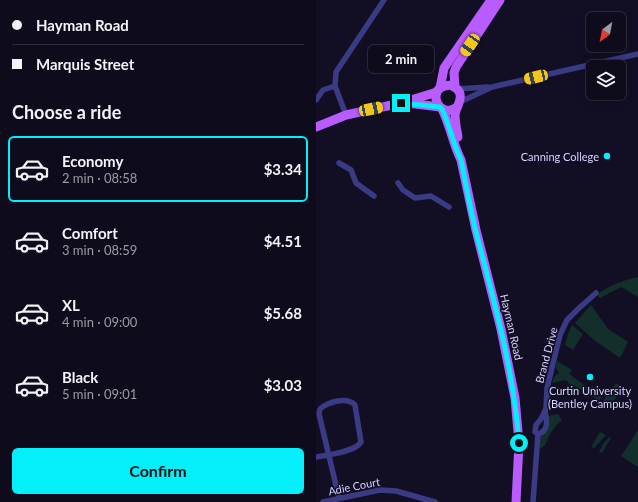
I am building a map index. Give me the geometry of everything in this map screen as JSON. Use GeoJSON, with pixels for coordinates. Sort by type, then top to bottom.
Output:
{"type":"FeatureCollection","features":[{"type":"Feature","properties":{"kind":"main road"},"geometry":{"type":"LineString","coordinates":[[441,108],[436,97],[444,68],[491,0]]}},
{"type":"Feature","properties":{"kind":"main road"},"geometry":{"type":"LineString","coordinates":[[401,103],[450,110],[459,104],[460,95],[456,88],[454,72],[500,0]]}},
{"type":"Feature","properties":{"kind":"main road"},"geometry":{"type":"LineString","coordinates":[[316,127],[346,115],[401,103],[439,90],[447,85],[456,88]]}},
{"type":"Feature","properties":{"kind":"main road","name":"Hayman Road"},"geometry":{"type":"LineString","coordinates":[[459,104],[455,116],[461,151],[461,160],[476,230],[501,329],[515,398],[519,443],[516,502]]}},
{"type":"Feature","properties":{"kind":"main road","name":"Hayman Road"},"geometry":{"type":"LineString","coordinates":[[441,108],[451,130],[457,152],[461,160]]}},
{"type":"Feature","properties":{"kind":"street"},"geometry":{"type":"LineString","coordinates":[[346,115],[335,86],[335,77],[338,68],[384,0]]}},
{"type":"Feature","properties":{"kind":"street"},"geometry":{"type":"LineString","coordinates":[[456,88],[492,87],[638,54]]}},
{"type":"Feature","properties":{"kind":"street"},"geometry":{"type":"LineString","coordinates":[[316,100],[323,90],[335,86]]}},
{"type":"Feature","properties":{"kind":"street"},"geometry":{"type":"LineString","coordinates":[[459,104],[492,87]]}},
{"type":"Feature","properties":{"kind":"street"},"geometry":{"type":"LineString","coordinates":[[340,163],[351,170],[356,183],[374,196]]}},
{"type":"Feature","properties":{"kind":"street"},"geometry":{"type":"LineString","coordinates":[[398,183],[404,190],[415,198],[432,196],[449,206]]}},
{"type":"Feature","properties":{"kind":"street","name":"Brand Drive"},"geometry":{"type":"LineString","coordinates":[[538,434],[542,433],[545,429],[544,420],[547,405],[546,388],[560,335],[567,320],[596,293]]}},
{"type":"Feature","properties":{"kind":"street"},"geometry":{"type":"LineString","coordinates":[[316,457],[328,455],[357,448],[362,442],[353,403],[346,400],[325,405],[320,409],[318,418],[328,455],[339,498]]}},
{"type":"Feature","properties":{"kind":"street","name":"Brand Drive"},"geometry":{"type":"LineString","coordinates":[[533,502],[538,434],[535,432],[535,428],[537,422],[544,420]]}},
{"type":"Feature","properties":{"kind":"street","name":"Adie Court"},"geometry":{"type":"LineString","coordinates":[[323,502],[366,492],[388,490],[435,502]]}},
{"type":"Feature","properties":{"kind":"green space"},"geometry":{"type":"Polygon","coordinates":[[[638,277],[638,297],[621,287],[600,298],[597,295],[606,288],[617,283],[638,277]]]}},
{"type":"Feature","properties":{"kind":"green space"},"geometry":{"type":"Polygon","coordinates":[[[591,305],[608,329],[628,342],[620,358],[594,340],[575,323],[591,305]]]}},
{"type":"Feature","properties":{"kind":"green space"},"geometry":{"type":"Polygon","coordinates":[[[572,325],[583,334],[573,350],[565,345],[572,325]]]}},
{"type":"Feature","properties":{"kind":"green space"},"geometry":{"type":"Polygon","coordinates":[[[557,361],[572,370],[569,374],[590,389],[592,386],[599,391],[600,389],[605,391],[599,401],[573,385],[573,387],[566,380],[552,383],[554,377],[559,373],[556,367],[557,361]]]}},
{"type":"Feature","properties":{"kind":"green space"},"geometry":{"type":"Polygon","coordinates":[[[616,383],[623,387],[609,408],[605,406],[603,401],[616,383]]]}},
{"type":"Feature","properties":{"kind":"green space"},"geometry":{"type":"Polygon","coordinates":[[[558,414],[562,420],[556,425],[545,445],[540,449],[540,438],[549,424],[548,417],[558,414]]]}},
{"type":"Feature","properties":{"kind":"green space"},"geometry":{"type":"Polygon","coordinates":[[[638,430],[638,467],[621,456],[638,430]]]}},
{"type":"Feature","properties":{"kind":"green space"},"geometry":{"type":"Polygon","coordinates":[[[600,432],[606,435],[594,448],[591,447],[600,432]]]}},
{"type":"Feature","properties":{"kind":"green space"},"geometry":{"type":"Polygon","coordinates":[[[609,437],[611,438],[602,453],[599,452],[603,444],[609,437]]]}},
{"type":"Feature","properties":{"kind":"place","name":"Canning College"},"geometry":{"type":"Point","coordinates":[607,156]}},
{"type":"Feature","properties":{"kind":"place","name":"Curtin University (Bentley Campus)"},"geometry":{"type":"Point","coordinates":[590,377]}},
{"type":"Feature","properties":{"kind":"route"},"geometry":{"type":"LineString","coordinates":[[401,103],[440,107],[451,130],[457,152],[461,160],[476,230],[501,329],[518,415],[519,443]]}}]}
